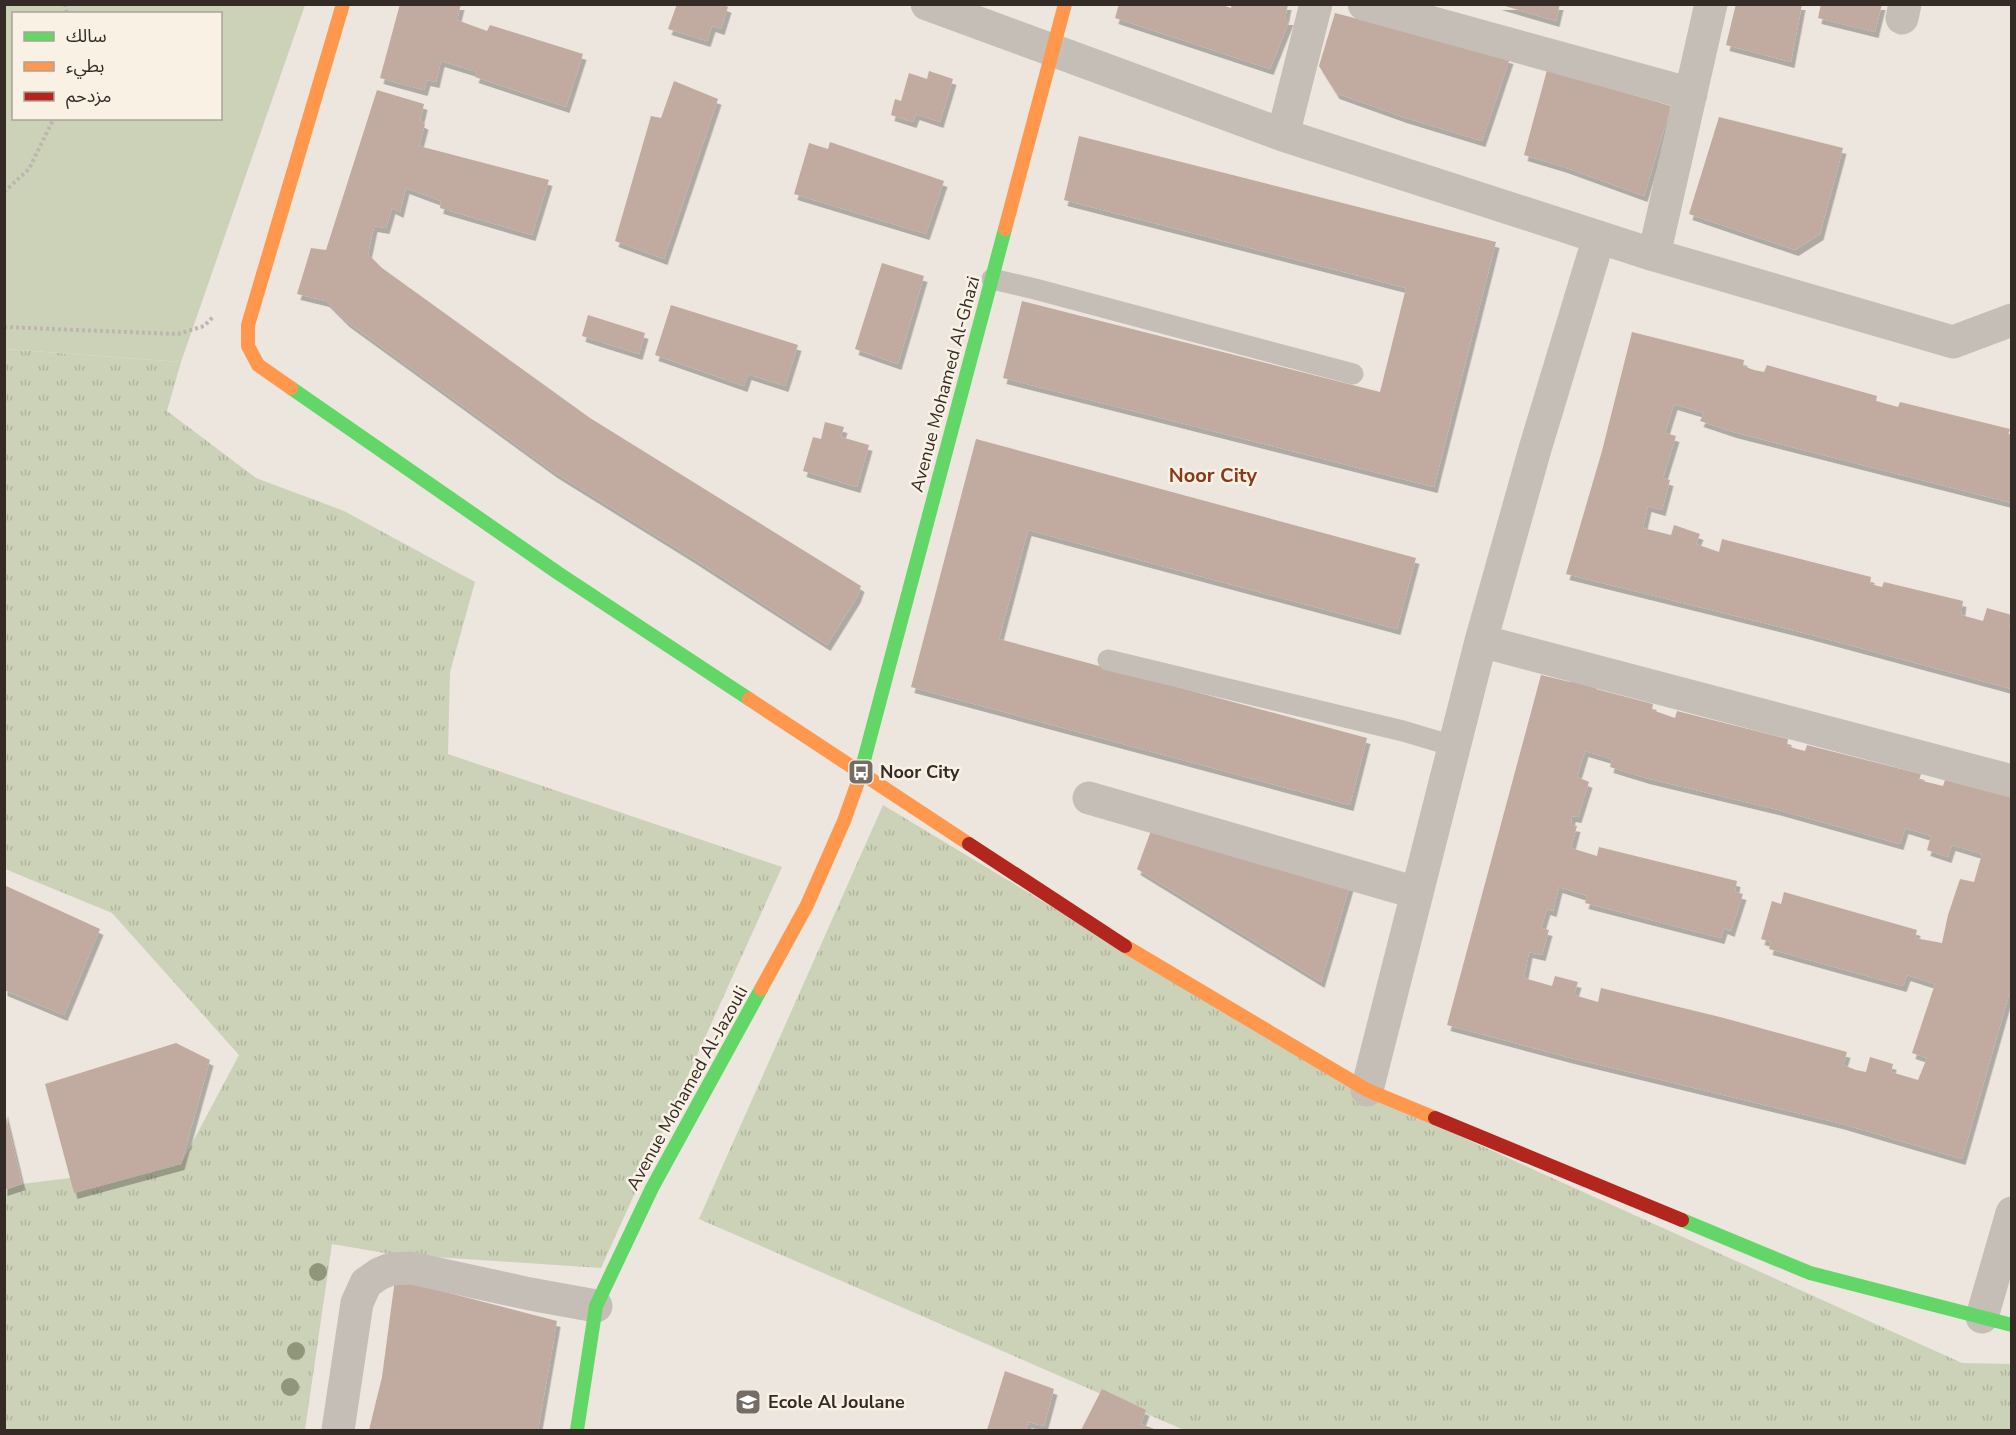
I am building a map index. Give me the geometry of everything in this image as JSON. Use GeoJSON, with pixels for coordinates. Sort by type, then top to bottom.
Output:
{"type":"FeatureCollection","features":[{"type":"Feature","properties":{"kind":"street"},"geometry":{"type":"LineString","coordinates":[[343,4],[248,326],[248,346],[258,364],[567,579],[1128,948],[1367,1090],[1810,1273],[1997,1321],[2012,1213]]}},
{"type":"Feature","properties":{"kind":"street"},"geometry":{"type":"LineString","coordinates":[[927,4],[1283,135],[1654,255],[1953,342],[2012,320]]}},
{"type":"Feature","properties":{"kind":"street","name":"Avenue Mohamed Al-Ghazi"},"geometry":{"type":"LineString","coordinates":[[861,772],[1065,4]]}},
{"type":"Feature","properties":{"kind":"street"},"geometry":{"type":"LineString","coordinates":[[1283,135],[1316,4]]}},
{"type":"Feature","properties":{"kind":"street"},"geometry":{"type":"LineString","coordinates":[[1365,4],[1691,94]]}},
{"type":"Feature","properties":{"kind":"street"},"geometry":{"type":"LineString","coordinates":[[1654,255],[1712,4]]}},
{"type":"Feature","properties":{"kind":"street"},"geometry":{"type":"LineString","coordinates":[[1367,1090],[1481,641],[1535,449],[1599,237]]}},
{"type":"Feature","properties":{"kind":"street"},"geometry":{"type":"LineString","coordinates":[[1481,641],[2012,781]]}},
{"type":"Feature","properties":{"kind":"street","name":"Avenue Mohamed Al-Jazouli"},"geometry":{"type":"LineString","coordinates":[[577,1431],[596,1306],[652,1188],[807,905],[844,821],[861,772]]}},
{"type":"Feature","properties":{"kind":"street"},"geometry":{"type":"LineString","coordinates":[[1089,798],[1417,893]]}},
{"type":"Feature","properties":{"kind":"street"},"geometry":{"type":"LineString","coordinates":[[338,1431],[357,1303],[366,1283],[379,1274],[391,1269],[411,1268],[596,1306]]}},
{"type":"Feature","properties":{"kind":"lane"},"geometry":{"type":"LineString","coordinates":[[992,279],[1353,374]]}},
{"type":"Feature","properties":{"kind":"lane"},"geometry":{"type":"LineString","coordinates":[[1108,660],[1403,731],[1453,746]]}},
{"type":"Feature","properties":{"kind":"path"},"geometry":{"type":"LineString","coordinates":[[4,192],[29,169],[53,120]]}},
{"type":"Feature","properties":{"kind":"path"},"geometry":{"type":"LineString","coordinates":[[4,327],[178,334],[204,326],[220,309]]}},
{"type":"Feature","properties":{"kind":"green space"},"geometry":{"type":"Polygon","coordinates":[[[4,5],[305,5],[181,362],[5,349],[4,5]]]}},
{"type":"Feature","properties":{"kind":"green space"},"geometry":{"type":"Polygon","coordinates":[[[4,349],[181,362],[167,411],[256,478],[344,511],[475,582],[450,672],[448,754],[782,867],[601,1268],[390,1254],[332,1244],[305,1430],[5,1430],[5,1190],[22,1184],[181,1164],[239,1055],[112,913],[5,869],[4,349]]]}},
{"type":"Feature","properties":{"kind":"green space"},"geometry":{"type":"Polygon","coordinates":[[[883,805],[1351,1087],[1962,1363],[2011,1364],[2011,1430],[1184,1430],[699,1219],[883,805]]]}},
{"type":"Feature","properties":{"kind":"building"},"geometry":{"type":"Polygon","coordinates":[[[400,4],[461,4],[457,20],[487,31],[490,25],[583,54],[566,107],[475,77],[477,72],[441,61],[436,82],[427,80],[424,90],[380,78],[400,4]]]}},
{"type":"Feature","properties":{"kind":"building"},"geometry":{"type":"Polygon","coordinates":[[[677,4],[721,4],[728,7],[721,29],[712,26],[707,41],[668,29],[677,4]]]}},
{"type":"Feature","properties":{"kind":"building"},"geometry":{"type":"Polygon","coordinates":[[[1119,4],[1219,4],[1231,8],[1232,4],[1288,4],[1285,19],[1290,19],[1270,69],[1115,18],[1119,4]]]}},
{"type":"Feature","properties":{"kind":"building"},"geometry":{"type":"Polygon","coordinates":[[[1498,4],[1560,4],[1556,21],[1498,4]]]}},
{"type":"Feature","properties":{"kind":"building"},"geometry":{"type":"Polygon","coordinates":[[[1736,4],[1802,4],[1791,62],[1726,45],[1736,4]]]}},
{"type":"Feature","properties":{"kind":"building"},"geometry":{"type":"Polygon","coordinates":[[[1821,4],[1882,4],[1875,32],[1818,18],[1821,4]]]}},
{"type":"Feature","properties":{"kind":"building"},"geometry":{"type":"Polygon","coordinates":[[[1335,13],[1510,58],[1482,141],[1403,117],[1336,93],[1319,66],[1335,13]]]}},
{"type":"Feature","properties":{"kind":"building"},"geometry":{"type":"Polygon","coordinates":[[[1547,70],[1671,106],[1644,196],[1524,155],[1547,70]]]}},
{"type":"Feature","properties":{"kind":"building"},"geometry":{"type":"Polygon","coordinates":[[[929,71],[953,79],[940,122],[916,114],[913,122],[891,115],[895,99],[901,101],[909,73],[927,79],[929,71]]]}},
{"type":"Feature","properties":{"kind":"building"},"geometry":{"type":"Polygon","coordinates":[[[674,81],[718,99],[664,259],[615,241],[651,116],[661,118],[674,81]]]}},
{"type":"Feature","properties":{"kind":"building"},"geometry":{"type":"Polygon","coordinates":[[[377,90],[424,104],[420,121],[425,124],[419,146],[549,180],[532,235],[440,208],[441,201],[406,188],[400,212],[392,208],[386,228],[374,226],[368,254],[382,268],[590,418],[861,586],[857,597],[827,645],[554,472],[346,321],[326,301],[297,294],[311,248],[326,250],[377,90]]]}},
{"type":"Feature","properties":{"kind":"building"},"geometry":{"type":"Polygon","coordinates":[[[1719,117],[1843,148],[1820,234],[1795,250],[1689,214],[1719,117]]]}},
{"type":"Feature","properties":{"kind":"building"},"geometry":{"type":"Polygon","coordinates":[[[1079,136],[1496,242],[1434,487],[1003,378],[1022,301],[1380,392],[1406,288],[1064,200],[1079,136]]]}},
{"type":"Feature","properties":{"kind":"building"},"geometry":{"type":"Polygon","coordinates":[[[830,142],[944,181],[926,234],[794,194],[809,143],[828,149],[830,142]]]}},
{"type":"Feature","properties":{"kind":"building"},"geometry":{"type":"Polygon","coordinates":[[[882,263],[924,276],[898,364],[855,349],[882,263]]]}},
{"type":"Feature","properties":{"kind":"building"},"geometry":{"type":"Polygon","coordinates":[[[671,305],[798,345],[785,386],[748,374],[744,386],[655,355],[671,305]]]}},
{"type":"Feature","properties":{"kind":"building"},"geometry":{"type":"Polygon","coordinates":[[[588,315],[645,333],[639,354],[582,336],[588,315]]]}},
{"type":"Feature","properties":{"kind":"building"},"geometry":{"type":"Polygon","coordinates":[[[1632,332],[1744,360],[1743,366],[1754,370],[1764,372],[1767,365],[1877,396],[1876,401],[1898,407],[1900,402],[2010,429],[2008,435],[2012,436],[2012,503],[1733,432],[1700,421],[1704,413],[1674,404],[1665,433],[1676,436],[1663,478],[1670,480],[1662,510],[1648,506],[1643,528],[1671,535],[1674,525],[1700,534],[1696,544],[1719,552],[1722,539],[1871,577],[1870,584],[1882,587],[1884,582],[1963,601],[1961,615],[1983,621],[1987,608],[2012,615],[2009,626],[2012,627],[2012,689],[1808,634],[1566,574],[1602,451],[1632,332]]]}},
{"type":"Feature","properties":{"kind":"building"},"geometry":{"type":"Polygon","coordinates":[[[825,422],[844,427],[841,437],[869,445],[857,487],[803,471],[813,437],[821,439],[825,422]]]}},
{"type":"Feature","properties":{"kind":"building"},"geometry":{"type":"Polygon","coordinates":[[[976,439],[1416,558],[1397,629],[1028,530],[999,639],[1367,738],[1350,805],[911,687],[976,439]]]}},
{"type":"Feature","properties":{"kind":"building"},"geometry":{"type":"Polygon","coordinates":[[[1541,675],[1570,682],[1571,678],[1597,685],[1596,689],[1653,704],[1652,710],[1675,718],[1677,711],[1788,739],[1787,746],[1797,749],[1805,751],[1807,745],[1921,774],[1919,780],[1943,786],[1945,780],[2012,797],[2012,984],[1962,1159],[1839,1123],[1571,1058],[1447,1025],[1541,675]],[[1585,751],[1577,777],[1589,782],[1578,817],[1572,816],[1571,825],[1577,826],[1571,848],[1597,856],[1599,847],[1737,881],[1735,892],[1743,894],[1731,931],[1724,928],[1721,938],[1585,903],[1587,896],[1559,887],[1553,911],[1547,909],[1541,928],[1549,930],[1542,955],[1529,952],[1524,978],[1552,986],[1555,976],[1578,982],[1574,995],[1598,1002],[1601,988],[1724,1018],[1847,1052],[1843,1065],[1856,1070],[1866,1072],[1870,1057],[1893,1064],[1891,1072],[1918,1080],[1927,1058],[1912,1053],[1935,984],[1907,975],[1903,986],[1769,949],[1771,942],[1761,939],[1772,901],[1781,904],[1784,892],[1917,930],[1915,938],[1942,943],[1948,915],[1960,879],[1974,882],[1982,854],[1952,845],[1948,857],[1927,850],[1931,836],[1905,828],[1900,844],[1779,810],[1646,778],[1610,767],[1612,759],[1585,751]]]}},
{"type":"Feature","properties":{"kind":"building"},"geometry":{"type":"Polygon","coordinates":[[[1152,828],[1350,885],[1321,982],[1137,869],[1152,828]]]}},
{"type":"Feature","properties":{"kind":"building"},"geometry":{"type":"Polygon","coordinates":[[[4,885],[100,929],[64,1015],[4,990],[4,885]]]}},
{"type":"Feature","properties":{"kind":"building"},"geometry":{"type":"Polygon","coordinates":[[[176,1043],[210,1060],[181,1164],[74,1193],[45,1084],[176,1043]]]}},
{"type":"Feature","properties":{"kind":"building"},"geometry":{"type":"Polygon","coordinates":[[[4,1109],[22,1184],[4,1190],[4,1109]]]}},
{"type":"Feature","properties":{"kind":"building"},"geometry":{"type":"Polygon","coordinates":[[[395,1279],[557,1321],[538,1430],[369,1430],[382,1377],[395,1279]]]}},
{"type":"Feature","properties":{"kind":"building"},"geometry":{"type":"Polygon","coordinates":[[[1005,1371],[1054,1389],[1044,1426],[1028,1422],[1026,1430],[987,1430],[1005,1371]]]}},
{"type":"Feature","properties":{"kind":"building"},"geometry":{"type":"Polygon","coordinates":[[[1102,1389],[1146,1410],[1141,1424],[1157,1430],[1081,1430],[1102,1389]]]}},
{"type":"Feature","properties":{"kind":"traffic: fast"},"geometry":{"type":"LineString","coordinates":[[859,779],[1005,229]]}},
{"type":"Feature","properties":{"kind":"traffic: fast"},"geometry":{"type":"LineString","coordinates":[[291,388],[558,573],[749,699]]}},
{"type":"Feature","properties":{"kind":"traffic: fast"},"geometry":{"type":"LineString","coordinates":[[577,1430],[596,1306],[652,1188],[761,989]]}},
{"type":"Feature","properties":{"kind":"traffic: fast"},"geometry":{"type":"LineString","coordinates":[[1682,1220],[1810,1273],[2012,1325]]}},
{"type":"Feature","properties":{"kind":"traffic: slow"},"geometry":{"type":"LineString","coordinates":[[291,388],[258,365],[248,346],[248,325],[343,4]]}},
{"type":"Feature","properties":{"kind":"traffic: slow"},"geometry":{"type":"LineString","coordinates":[[1005,229],[1065,4]]}},
{"type":"Feature","properties":{"kind":"traffic: slow"},"geometry":{"type":"LineString","coordinates":[[749,699],[969,844]]}},
{"type":"Feature","properties":{"kind":"traffic: slow"},"geometry":{"type":"LineString","coordinates":[[761,989],[807,905],[844,821],[859,779]]}},
{"type":"Feature","properties":{"kind":"traffic: slow"},"geometry":{"type":"LineString","coordinates":[[1125,946],[1367,1090],[1435,1118]]}},
{"type":"Feature","properties":{"kind":"traffic: jam"},"geometry":{"type":"LineString","coordinates":[[969,844],[1125,946]]}},
{"type":"Feature","properties":{"kind":"traffic: jam"},"geometry":{"type":"LineString","coordinates":[[1435,1118],[1682,1220]]}},
{"type":"Feature","properties":{"kind":"place","name":"Noor City"},"geometry":{"type":"Point","coordinates":[861,772]}},
{"type":"Feature","properties":{"kind":"place","name":"Ecole Al Joulane"},"geometry":{"type":"Point","coordinates":[748,1402]}},
{"type":"Feature","properties":{"kind":"district","name":"Noor City"},"geometry":{"type":"Point","coordinates":[1213,475]}}]}
